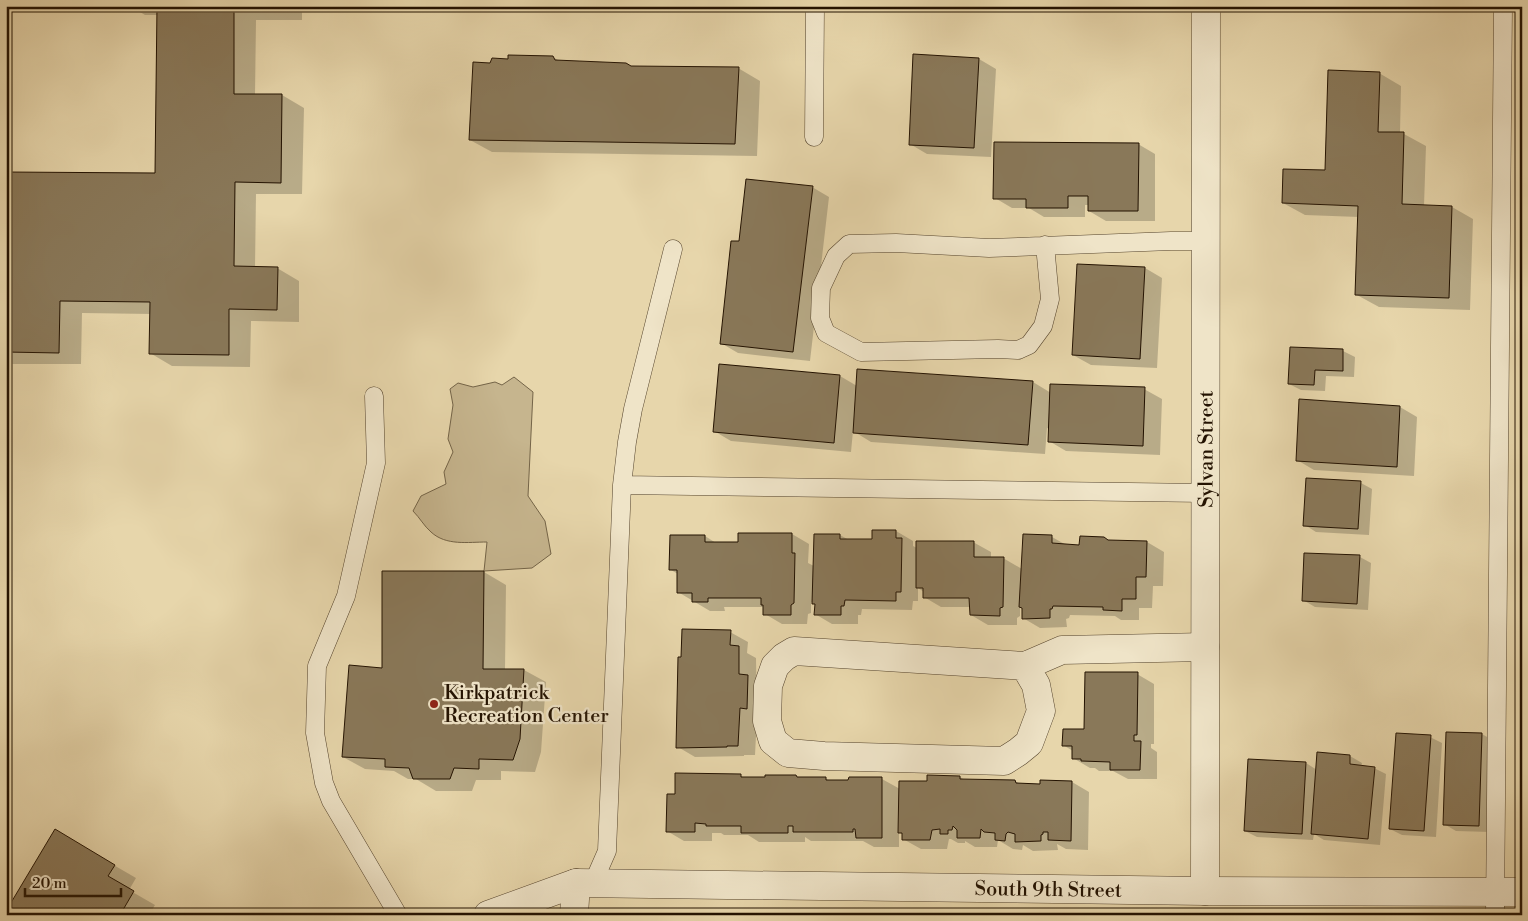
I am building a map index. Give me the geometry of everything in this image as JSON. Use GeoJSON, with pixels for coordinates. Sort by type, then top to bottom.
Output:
{"type":"FeatureCollection","features":[{"type":"Feature","properties":{"kind":"street","name":"Sylvan Street"},"geometry":{"type":"LineString","coordinates":[[1205,891],[1206,6]]}},
{"type":"Feature","properties":{"kind":"street"},"geometry":{"type":"LineString","coordinates":[[1025,666],[1036,685],[1041,711],[1030,743],[1004,761],[824,756],[788,753],[773,741],[767,721],[768,686],[775,666],[794,651],[1025,666],[1062,650],[1205,647]]}},
{"type":"Feature","properties":{"kind":"street","name":"South 9th Street"},"geometry":{"type":"LineString","coordinates":[[584,883],[1205,891],[1504,900]]}},
{"type":"Feature","properties":{"kind":"street"},"geometry":{"type":"LineString","coordinates":[[488,915],[584,883]]}},
{"type":"Feature","properties":{"kind":"street"},"geometry":{"type":"LineString","coordinates":[[574,915],[584,883]]}},
{"type":"Feature","properties":{"kind":"lane"},"geometry":{"type":"LineString","coordinates":[[814,137],[815,6]]}},
{"type":"Feature","properties":{"kind":"lane"},"geometry":{"type":"LineString","coordinates":[[1503,6],[1504,900]]}},
{"type":"Feature","properties":{"kind":"lane"},"geometry":{"type":"LineString","coordinates":[[1045,245],[1050,299],[1043,326],[1029,345],[1018,350],[862,352],[826,334],[820,318],[821,288],[836,256],[850,244],[989,248],[1045,245],[1206,241]]}},
{"type":"Feature","properties":{"kind":"lane"},"geometry":{"type":"LineString","coordinates":[[584,883],[606,851],[622,485],[626,442],[673,249]]}},
{"type":"Feature","properties":{"kind":"lane"},"geometry":{"type":"LineString","coordinates":[[374,396],[376,463],[346,596],[317,666],[315,733],[324,783],[331,801],[398,915]]}},
{"type":"Feature","properties":{"kind":"lane"},"geometry":{"type":"LineString","coordinates":[[622,485],[1205,493]]}},
{"type":"Feature","properties":{"kind":"shaded area"},"geometry":{"type":"Polygon","coordinates":[[[514,377],[533,392],[528,496],[545,521],[551,554],[532,568],[484,571],[487,542],[458,542],[443,539],[431,532],[413,511],[421,496],[446,484],[444,472],[453,452],[448,439],[453,405],[450,389],[458,383],[473,387],[495,382],[502,385],[514,377]]]}},
{"type":"Feature","properties":{"kind":"building"},"geometry":{"type":"Polygon","coordinates":[[[157,6],[281,6],[281,8],[234,8],[234,94],[282,94],[281,183],[235,182],[234,266],[278,267],[277,310],[229,309],[229,355],[149,354],[150,302],[60,301],[59,353],[6,352],[6,172],[155,173],[157,6]]]}},
{"type":"Feature","properties":{"kind":"building"},"geometry":{"type":"Polygon","coordinates":[[[913,54],[979,58],[974,148],[909,145],[913,54]]]}},
{"type":"Feature","properties":{"kind":"building"},"geometry":{"type":"Polygon","coordinates":[[[508,55],[553,56],[555,60],[626,63],[631,66],[739,67],[735,144],[469,140],[473,62],[490,63],[492,58],[508,59],[508,55]]]}},
{"type":"Feature","properties":{"kind":"building"},"geometry":{"type":"Polygon","coordinates":[[[1328,70],[1380,72],[1378,132],[1404,132],[1402,204],[1452,206],[1449,298],[1355,295],[1358,206],[1282,203],[1283,169],[1325,170],[1328,70]]]}},
{"type":"Feature","properties":{"kind":"building"},"geometry":{"type":"Polygon","coordinates":[[[994,142],[1139,143],[1138,211],[1088,211],[1088,196],[1068,196],[1068,208],[1026,208],[1026,199],[993,199],[994,142]]]}},
{"type":"Feature","properties":{"kind":"building"},"geometry":{"type":"Polygon","coordinates":[[[746,179],[813,186],[793,352],[720,344],[731,241],[739,241],[746,179]]]}},
{"type":"Feature","properties":{"kind":"building"},"geometry":{"type":"Polygon","coordinates":[[[1077,264],[1145,267],[1140,359],[1072,355],[1077,264]]]}},
{"type":"Feature","properties":{"kind":"building"},"geometry":{"type":"Polygon","coordinates":[[[1290,347],[1343,349],[1343,371],[1315,370],[1314,385],[1288,384],[1290,347]]]}},
{"type":"Feature","properties":{"kind":"building"},"geometry":{"type":"Polygon","coordinates":[[[719,364],[840,375],[834,443],[713,432],[719,364]]]}},
{"type":"Feature","properties":{"kind":"building"},"geometry":{"type":"Polygon","coordinates":[[[857,369],[1033,381],[1028,445],[853,433],[857,369]]]}},
{"type":"Feature","properties":{"kind":"building"},"geometry":{"type":"Polygon","coordinates":[[[1050,384],[1145,387],[1143,446],[1048,442],[1050,384]]]}},
{"type":"Feature","properties":{"kind":"building"},"geometry":{"type":"Polygon","coordinates":[[[1299,399],[1400,406],[1397,467],[1296,461],[1299,399]]]}},
{"type":"Feature","properties":{"kind":"building"},"geometry":{"type":"Polygon","coordinates":[[[1306,478],[1361,481],[1358,529],[1303,526],[1306,478]]]}},
{"type":"Feature","properties":{"kind":"building"},"geometry":{"type":"Polygon","coordinates":[[[872,530],[896,530],[896,538],[902,538],[901,592],[896,592],[896,601],[845,600],[844,606],[841,606],[841,615],[814,615],[815,604],[812,604],[814,534],[840,534],[840,539],[872,539],[872,530]]]}},
{"type":"Feature","properties":{"kind":"building"},"geometry":{"type":"Polygon","coordinates":[[[738,533],[792,533],[792,553],[795,553],[794,603],[791,605],[791,615],[763,615],[761,598],[708,598],[708,602],[692,602],[692,593],[677,593],[677,570],[669,570],[670,535],[705,535],[705,542],[738,542],[738,533]]]}},
{"type":"Feature","properties":{"kind":"building"},"geometry":{"type":"Polygon","coordinates":[[[1023,534],[1052,535],[1052,543],[1079,545],[1080,536],[1104,537],[1108,540],[1147,541],[1146,577],[1136,577],[1136,599],[1122,599],[1122,611],[1103,610],[1103,607],[1053,606],[1050,609],[1050,618],[1022,619],[1022,608],[1019,607],[1023,534]]]}},
{"type":"Feature","properties":{"kind":"building"},"geometry":{"type":"Polygon","coordinates":[[[916,541],[974,541],[974,557],[1004,557],[1003,607],[1000,608],[1000,616],[970,615],[969,598],[923,598],[923,588],[916,588],[916,541]]]}},
{"type":"Feature","properties":{"kind":"building"},"geometry":{"type":"Polygon","coordinates":[[[1304,553],[1360,555],[1357,604],[1302,601],[1304,553]]]}},
{"type":"Feature","properties":{"kind":"building","name":"Kirkpatrick Recreation Center"},"geometry":{"type":"Polygon","coordinates":[[[382,571],[484,571],[483,669],[524,669],[520,739],[513,760],[479,759],[479,769],[454,768],[450,779],[413,779],[409,768],[385,767],[385,759],[342,757],[349,665],[382,668],[382,571]]]}},
{"type":"Feature","properties":{"kind":"building"},"geometry":{"type":"Polygon","coordinates":[[[682,629],[731,630],[730,645],[739,646],[739,674],[748,675],[747,709],[740,708],[738,746],[676,748],[678,657],[681,657],[682,629]]]}},
{"type":"Feature","properties":{"kind":"building"},"geometry":{"type":"Polygon","coordinates":[[[1085,672],[1138,672],[1137,735],[1134,735],[1134,741],[1141,741],[1140,770],[1110,770],[1110,762],[1072,759],[1072,746],[1062,746],[1063,729],[1084,729],[1085,672]]]}},
{"type":"Feature","properties":{"kind":"building"},"geometry":{"type":"Polygon","coordinates":[[[1446,732],[1482,733],[1479,826],[1443,825],[1446,732]]]}},
{"type":"Feature","properties":{"kind":"building"},"geometry":{"type":"Polygon","coordinates":[[[1396,733],[1431,735],[1424,831],[1389,829],[1396,733]]]}},
{"type":"Feature","properties":{"kind":"building"},"geometry":{"type":"Polygon","coordinates":[[[1317,752],[1350,755],[1350,764],[1375,767],[1368,839],[1311,834],[1317,752]]]}},
{"type":"Feature","properties":{"kind":"building"},"geometry":{"type":"Polygon","coordinates":[[[1248,759],[1306,762],[1302,834],[1244,831],[1248,759]]]}},
{"type":"Feature","properties":{"kind":"building"},"geometry":{"type":"Polygon","coordinates":[[[675,773],[741,774],[741,777],[796,775],[797,777],[826,777],[826,780],[848,780],[849,777],[882,777],[882,838],[856,838],[855,829],[853,829],[853,832],[793,832],[793,826],[788,826],[788,833],[741,833],[741,826],[706,826],[706,824],[695,823],[695,832],[666,832],[667,794],[675,794],[675,773]]]}},
{"type":"Feature","properties":{"kind":"building"},"geometry":{"type":"Polygon","coordinates":[[[927,775],[960,776],[960,779],[1015,780],[1016,783],[1040,784],[1040,780],[1072,781],[1071,841],[1048,840],[1048,832],[1043,832],[1041,841],[1015,842],[1015,834],[1008,832],[1005,841],[995,840],[995,833],[984,832],[981,829],[980,838],[957,838],[957,830],[953,826],[952,830],[948,830],[948,834],[940,834],[940,829],[932,830],[930,840],[902,840],[902,833],[898,833],[899,781],[927,781],[927,775]]]}},
{"type":"Feature","properties":{"kind":"building"},"geometry":{"type":"Polygon","coordinates":[[[55,829],[115,865],[108,876],[134,891],[120,915],[6,915],[6,911],[55,829]]]}},
{"type":"Feature","properties":{"kind":"place","name":"Kirkpatrick Recreation Center"},"geometry":{"type":"Point","coordinates":[434,704]}}]}
